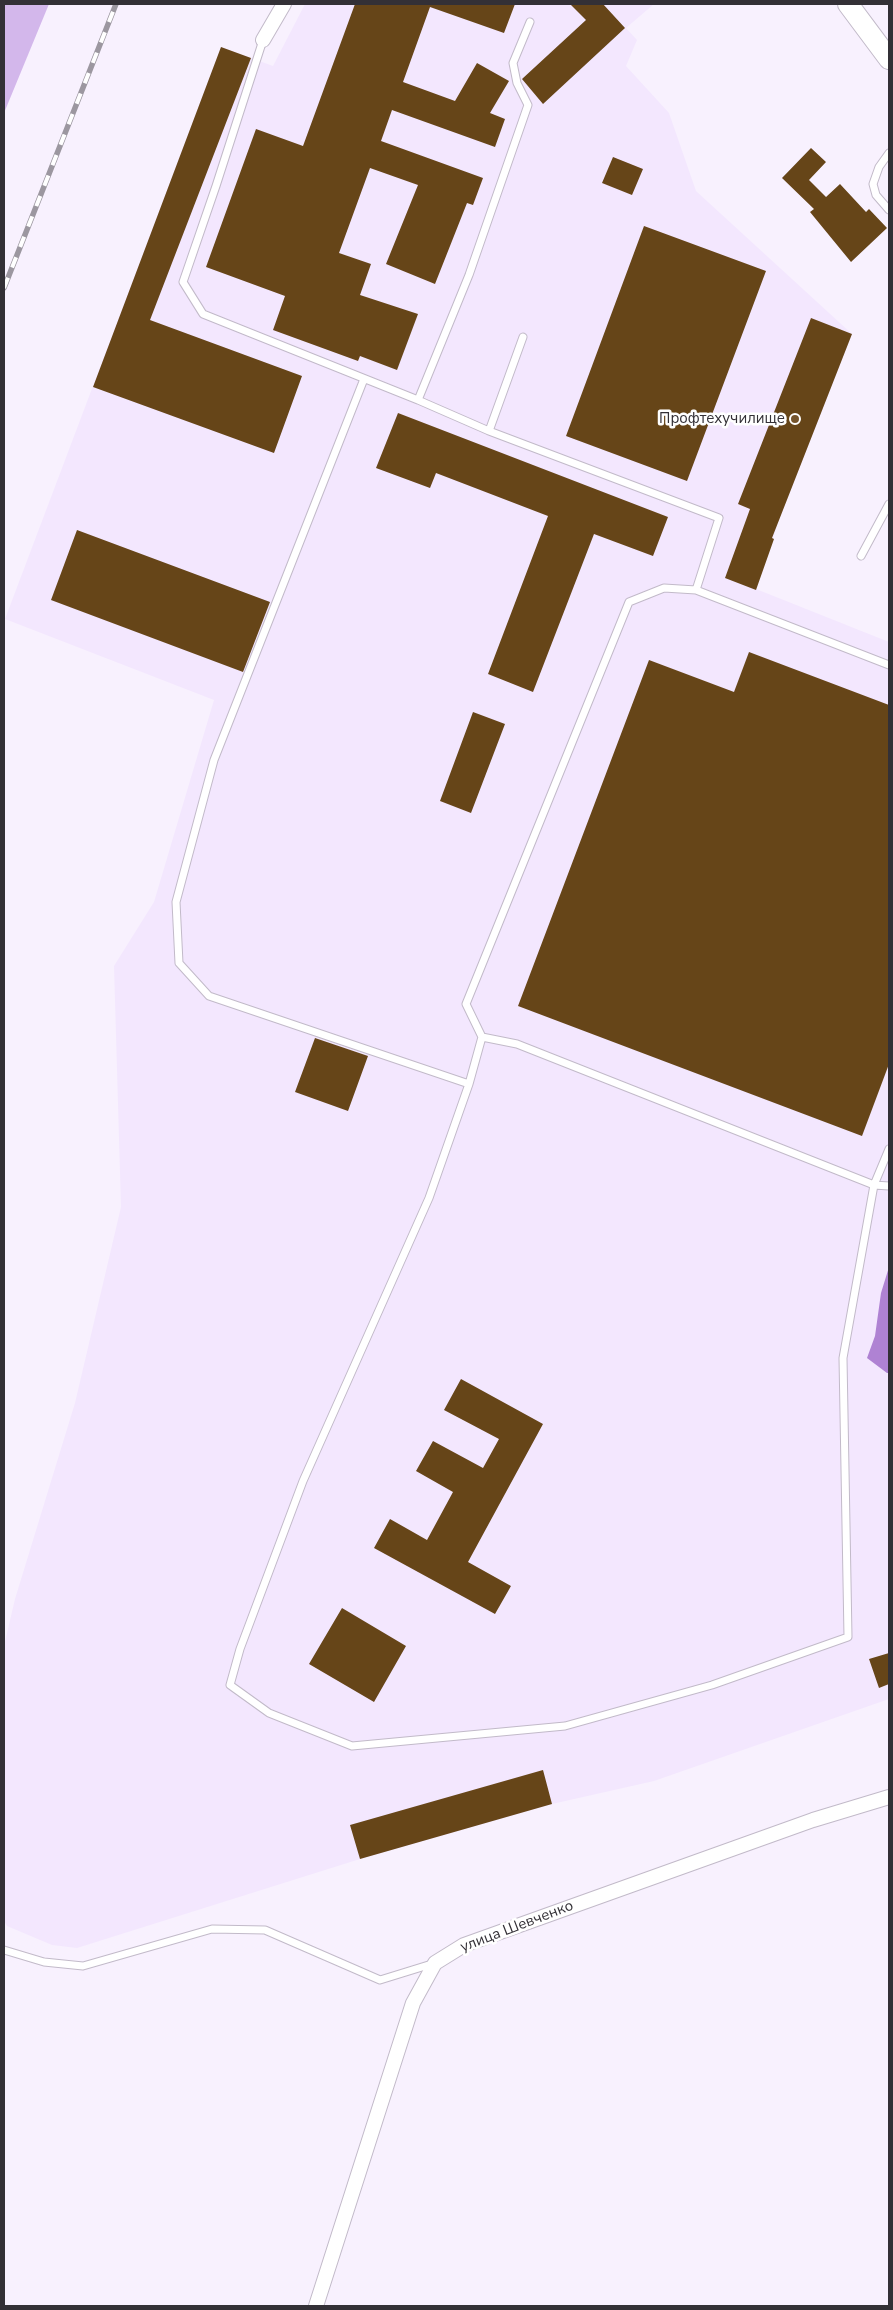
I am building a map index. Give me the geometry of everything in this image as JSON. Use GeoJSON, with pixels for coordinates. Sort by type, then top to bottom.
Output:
{"type":"FeatureCollection","features":[{"type":"Feature","properties":{"kind":"street"},"geometry":{"type":"LineString","coordinates":[[263,40],[284,4]]}},
{"type":"Feature","properties":{"kind":"street"},"geometry":{"type":"LineString","coordinates":[[848,4],[889,59]]}},
{"type":"Feature","properties":{"kind":"street","name":"улица Шевченко"},"geometry":{"type":"LineString","coordinates":[[435,1963],[464,1946],[813,1820],[889,1797]]}},
{"type":"Feature","properties":{"kind":"street"},"geometry":{"type":"LineString","coordinates":[[316,2306],[413,2002],[435,1963]]}},
{"type":"Feature","properties":{"kind":"lane"},"geometry":{"type":"LineString","coordinates":[[418,400],[469,275],[528,105],[517,83],[513,63],[530,22]]}},
{"type":"Feature","properties":{"kind":"lane"},"geometry":{"type":"LineString","coordinates":[[263,40],[183,282],[203,314],[418,400],[489,431],[719,518],[696,590]]}},
{"type":"Feature","properties":{"kind":"lane"},"geometry":{"type":"LineString","coordinates":[[889,153],[879,167],[873,184],[876,195],[889,210]]}},
{"type":"Feature","properties":{"kind":"lane"},"geometry":{"type":"LineString","coordinates":[[489,431],[523,337]]}},
{"type":"Feature","properties":{"kind":"lane"},"geometry":{"type":"LineString","coordinates":[[364,378],[214,760],[176,902],[179,963],[209,996],[470,1084]]}},
{"type":"Feature","properties":{"kind":"lane"},"geometry":{"type":"LineString","coordinates":[[861,556],[889,504]]}},
{"type":"Feature","properties":{"kind":"lane"},"geometry":{"type":"LineString","coordinates":[[889,666],[696,590],[664,588],[629,602],[466,1004],[482,1037],[470,1084],[429,1198],[303,1481],[240,1649],[230,1685],[269,1713],[352,1746],[565,1726],[712,1685],[848,1637],[843,1358],[874,1185],[889,1149]]}},
{"type":"Feature","properties":{"kind":"lane"},"geometry":{"type":"LineString","coordinates":[[482,1037],[517,1044],[874,1185],[889,1186]]}},
{"type":"Feature","properties":{"kind":"lane"},"geometry":{"type":"LineString","coordinates":[[4,1950],[44,1962],[83,1966],[212,1929],[265,1930],[380,1980],[435,1963]]}},
{"type":"Feature","properties":{"kind":"shaded area"},"geometry":{"type":"Polygon","coordinates":[[[4,4],[49,4],[4,113],[4,4]]]}},
{"type":"Feature","properties":{"kind":"shaded area"},"geometry":{"type":"Polygon","coordinates":[[[305,4],[654,4],[626,28],[637,40],[626,66],[669,113],[696,191],[852,334],[779,520],[756,589],[889,642],[889,1699],[654,1781],[552,1804],[360,1859],[77,1948],[52,1945],[7,1926],[4,1921],[4,1646],[15,1599],[75,1403],[121,1207],[114,966],[154,902],[214,700],[5,619],[221,47],[273,66],[305,4]]]}},
{"type":"Feature","properties":{"kind":"shaded area"},"geometry":{"type":"Polygon","coordinates":[[[889,1267],[889,1373],[887,1373],[867,1358],[875,1336],[881,1293],[889,1267]]]}},
{"type":"Feature","properties":{"kind":"building"},"geometry":{"type":"Polygon","coordinates":[[[355,4],[515,4],[504,33],[430,7],[403,82],[455,101],[477,63],[509,81],[490,113],[505,119],[495,147],[392,110],[381,141],[483,178],[473,205],[467,203],[435,284],[386,264],[418,185],[370,168],[339,253],[371,264],[360,295],[418,314],[397,370],[360,356],[358,361],[273,330],[285,296],[206,267],[256,129],[303,146],[355,4]]]}},
{"type":"Feature","properties":{"kind":"building"},"geometry":{"type":"Polygon","coordinates":[[[570,4],[603,4],[625,28],[543,104],[522,79],[586,20],[570,4]]]}},
{"type":"Feature","properties":{"kind":"building"},"geometry":{"type":"Polygon","coordinates":[[[221,47],[251,58],[150,320],[302,376],[274,453],[93,387],[221,47]]]}},
{"type":"Feature","properties":{"kind":"building"},"geometry":{"type":"Polygon","coordinates":[[[811,148],[826,162],[809,180],[826,197],[840,184],[866,212],[869,209],[887,228],[851,262],[810,212],[814,209],[782,178],[811,148]]]}},
{"type":"Feature","properties":{"kind":"building"},"geometry":{"type":"Polygon","coordinates":[[[613,157],[643,169],[632,195],[602,183],[613,157]]]}},
{"type":"Feature","properties":{"kind":"building"},"geometry":{"type":"Polygon","coordinates":[[[644,226],[766,271],[687,481],[566,436],[644,226]]]}},
{"type":"Feature","properties":{"kind":"building","name":"Профтехучилище"},"geometry":{"type":"Polygon","coordinates":[[[811,318],[852,334],[772,538],[774,539],[756,590],[725,578],[750,509],[738,504],[811,318]]]}},
{"type":"Feature","properties":{"kind":"building"},"geometry":{"type":"Polygon","coordinates":[[[398,413],[668,517],[653,556],[594,534],[533,692],[488,674],[548,516],[436,473],[430,488],[376,468],[398,413]]]}},
{"type":"Feature","properties":{"kind":"building"},"geometry":{"type":"Polygon","coordinates":[[[77,530],[270,602],[243,672],[51,600],[77,530]]]}},
{"type":"Feature","properties":{"kind":"building"},"geometry":{"type":"Polygon","coordinates":[[[749,652],[889,705],[889,1064],[862,1136],[518,1006],[649,660],[734,692],[749,652]]]}},
{"type":"Feature","properties":{"kind":"building"},"geometry":{"type":"Polygon","coordinates":[[[473,712],[505,724],[471,813],[440,801],[473,712]]]}},
{"type":"Feature","properties":{"kind":"building"},"geometry":{"type":"Polygon","coordinates":[[[315,1038],[368,1056],[348,1111],[295,1092],[315,1038]]]}},
{"type":"Feature","properties":{"kind":"building"},"geometry":{"type":"Polygon","coordinates":[[[461,1379],[543,1424],[468,1562],[511,1586],[495,1614],[374,1548],[390,1519],[427,1540],[453,1492],[416,1471],[433,1441],[483,1468],[499,1439],[444,1410],[461,1379]]]}},
{"type":"Feature","properties":{"kind":"building"},"geometry":{"type":"Polygon","coordinates":[[[342,1608],[406,1646],[374,1702],[309,1664],[342,1608]]]}},
{"type":"Feature","properties":{"kind":"building"},"geometry":{"type":"Polygon","coordinates":[[[889,1653],[889,1684],[879,1688],[869,1659],[889,1653]]]}},
{"type":"Feature","properties":{"kind":"building"},"geometry":{"type":"Polygon","coordinates":[[[543,1770],[552,1804],[360,1859],[350,1825],[543,1770]]]}},
{"type":"Feature","properties":{"kind":"railway"},"geometry":{"type":"LineString","coordinates":[[4,288],[116,4]]}},
{"type":"Feature","properties":{"kind":"place","name":"Профтехучилище"},"geometry":{"type":"Point","coordinates":[795,419]}}]}
